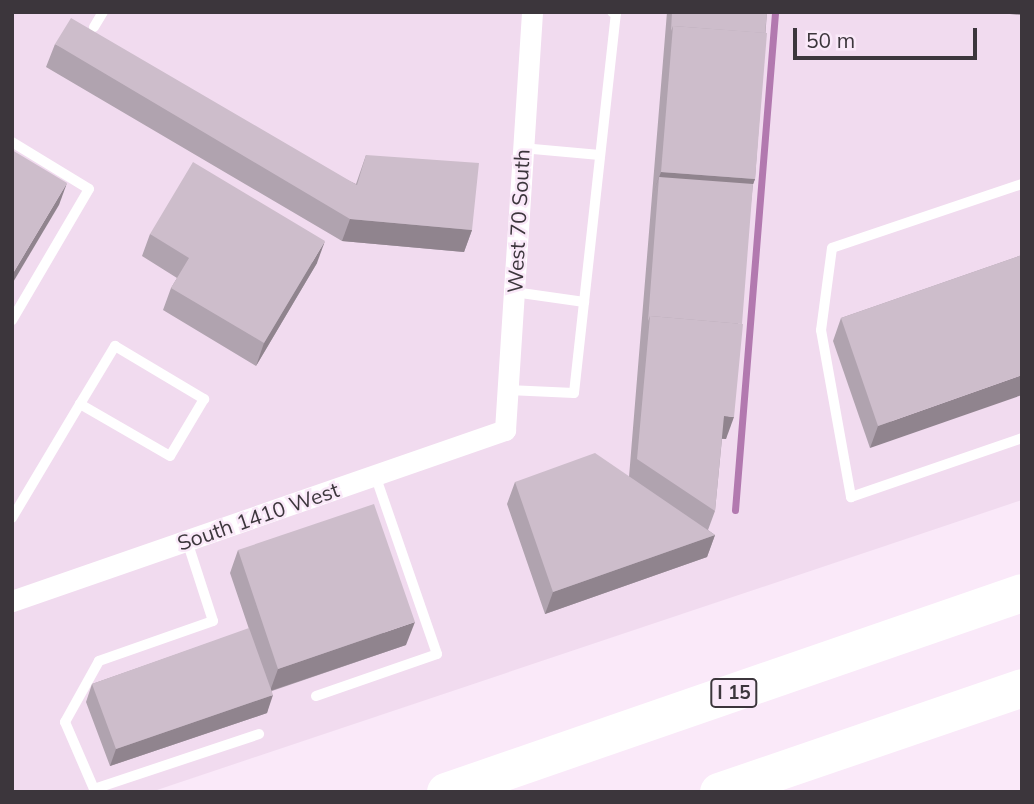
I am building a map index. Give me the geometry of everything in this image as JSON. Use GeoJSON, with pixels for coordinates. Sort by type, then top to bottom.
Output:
{"type":"FeatureCollection","features":[{"type":"Feature","properties":{"kind":"highway","name":"I 15"},"geometry":{"type":"LineString","coordinates":[[446,792],[1022,593]]}},
{"type":"Feature","properties":{"kind":"highway"},"geometry":{"type":"LineString","coordinates":[[719,792],[1022,688]]}},
{"type":"Feature","properties":{"kind":"street","name":"West 70 South"},"geometry":{"type":"LineString","coordinates":[[505,430],[532,12]]}},
{"type":"Feature","properties":{"kind":"street","name":"South 1410 West"},"geometry":{"type":"LineString","coordinates":[[12,601],[505,430]]}},
{"type":"Feature","properties":{"kind":"lane"},"geometry":{"type":"LineString","coordinates":[[94,27],[103,12]]}},
{"type":"Feature","properties":{"kind":"lane"},"geometry":{"type":"LineString","coordinates":[[508,390],[574,393],[616,13],[612,12]]}},
{"type":"Feature","properties":{"kind":"lane"},"geometry":{"type":"LineString","coordinates":[[12,142],[89,189],[12,320]]}},
{"type":"Feature","properties":{"kind":"lane"},"geometry":{"type":"LineString","coordinates":[[522,148],[600,155]]}},
{"type":"Feature","properties":{"kind":"lane"},"geometry":{"type":"LineString","coordinates":[[1022,184],[832,248],[821,330],[841,461],[851,497],[1022,438]]}},
{"type":"Feature","properties":{"kind":"lane"},"geometry":{"type":"LineString","coordinates":[[514,292],[584,302]]}},
{"type":"Feature","properties":{"kind":"lane"},"geometry":{"type":"LineString","coordinates":[[12,518],[80,404],[116,346],[204,399],[170,456],[80,404]]}},
{"type":"Feature","properties":{"kind":"lane"},"geometry":{"type":"LineString","coordinates":[[316,696],[437,654],[375,475]]}},
{"type":"Feature","properties":{"kind":"lane"},"geometry":{"type":"LineString","coordinates":[[187,541],[213,621],[99,661],[65,722],[94,789],[259,734]]}},
{"type":"Feature","properties":{"kind":"shaded area"},"geometry":{"type":"Polygon","coordinates":[[[12,12],[1022,12],[1022,500],[151,792],[12,792],[12,12]]]}},
{"type":"Feature","properties":{"kind":"building"},"geometry":{"type":"Polygon","coordinates":[[[672,12],[767,12],[765,33],[673,26],[671,31],[672,12]]]}},
{"type":"Feature","properties":{"kind":"building"},"geometry":{"type":"Polygon","coordinates":[[[71,18],[357,185],[366,155],[479,163],[472,230],[350,219],[55,44],[71,18]]]}},
{"type":"Feature","properties":{"kind":"building"},"geometry":{"type":"Polygon","coordinates":[[[673,26],[767,33],[755,179],[661,172],[673,26]]]}},
{"type":"Feature","properties":{"kind":"building"},"geometry":{"type":"Polygon","coordinates":[[[12,150],[67,183],[12,275],[12,150]]]}},
{"type":"Feature","properties":{"kind":"building"},"geometry":{"type":"Polygon","coordinates":[[[193,162],[325,241],[264,343],[171,288],[189,258],[150,234],[193,162]]]}},
{"type":"Feature","properties":{"kind":"building"},"geometry":{"type":"Polygon","coordinates":[[[659,177],[753,184],[742,324],[650,316],[648,321],[659,177]]]}},
{"type":"Feature","properties":{"kind":"building"},"geometry":{"type":"Polygon","coordinates":[[[1022,255],[1022,375],[878,426],[841,318],[1022,255]]]}},
{"type":"Feature","properties":{"kind":"building"},"geometry":{"type":"Polygon","coordinates":[[[650,316],[743,324],[734,417],[724,416],[715,511],[637,459],[650,316]]]}},
{"type":"Feature","properties":{"kind":"building"},"geometry":{"type":"Polygon","coordinates":[[[595,453],[715,535],[553,592],[515,482],[595,453]]]}},
{"type":"Feature","properties":{"kind":"building"},"geometry":{"type":"Polygon","coordinates":[[[374,504],[415,622],[278,669],[238,550],[374,504]]]}},
{"type":"Feature","properties":{"kind":"building"},"geometry":{"type":"Polygon","coordinates":[[[249,628],[273,695],[116,749],[92,684],[249,628]]]}},
{"type":"Feature","properties":{"kind":"waterway"},"geometry":{"type":"LineString","coordinates":[[735,510],[775,12]]}}]}
